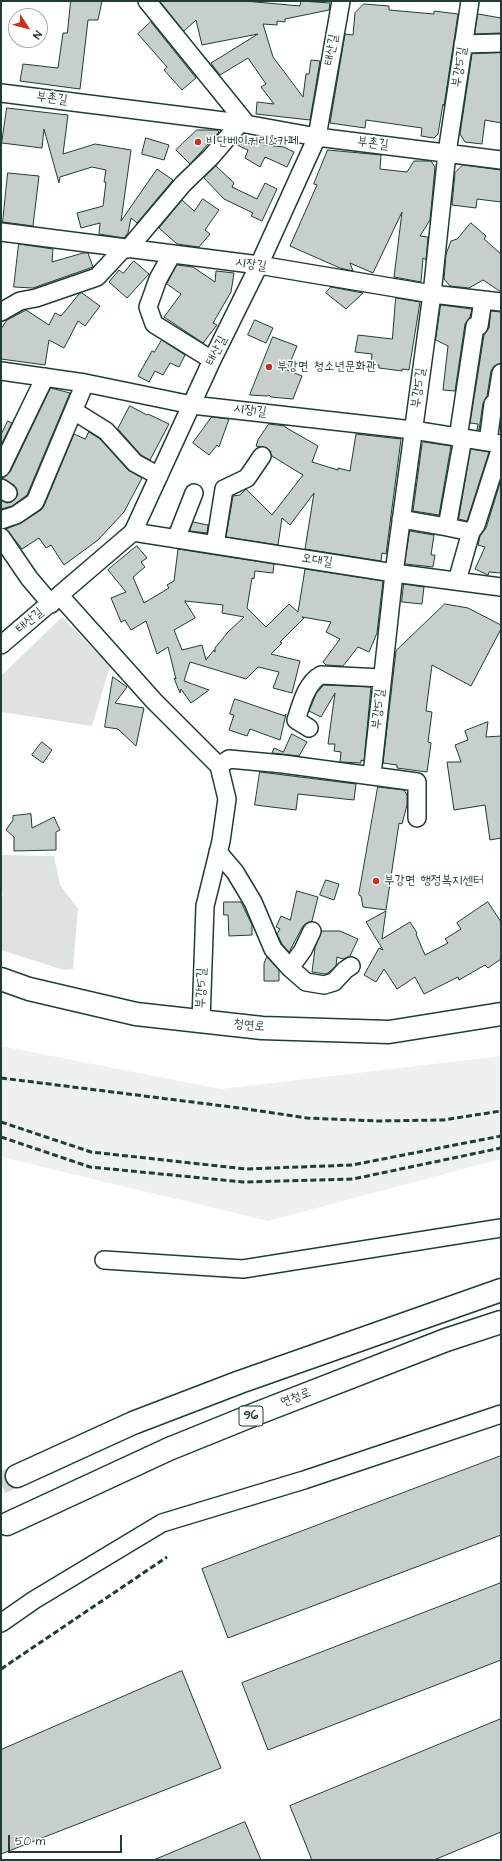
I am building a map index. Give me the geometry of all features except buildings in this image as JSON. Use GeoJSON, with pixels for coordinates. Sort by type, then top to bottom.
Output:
{"type":"FeatureCollection","features":[{"type":"Feature","properties":{"kind":"main road","name":"청연로"},"geometry":{"type":"LineString","coordinates":[[1,979],[29,989],[136,1014],[262,1028],[389,1032],[501,1014]]}},
{"type":"Feature","properties":{"kind":"main road"},"geometry":{"type":"LineString","coordinates":[[17,1476],[133,1423],[240,1382],[501,1290]]}},
{"type":"Feature","properties":{"kind":"main road","name":"연청로"},"geometry":{"type":"LineString","coordinates":[[7,1524],[169,1449],[446,1340],[501,1322]]}},
{"type":"Feature","properties":{"kind":"street"},"geometry":{"type":"LineString","coordinates":[[1,312],[20,301],[36,298],[97,277],[126,248],[182,184],[243,123],[147,1]]}},
{"type":"Feature","properties":{"kind":"street","name":"태산길"},"geometry":{"type":"LineString","coordinates":[[1,645],[56,600],[133,532],[212,360],[259,265],[317,137],[341,1]]}},
{"type":"Feature","properties":{"kind":"street","name":"부강5길"},"geometry":{"type":"LineString","coordinates":[[372,775],[394,573],[432,294],[447,153],[470,1]]}},
{"type":"Feature","properties":{"kind":"street"},"geometry":{"type":"LineString","coordinates":[[463,44],[501,43]]}},
{"type":"Feature","properties":{"kind":"street","name":"부촌길"},"geometry":{"type":"LineString","coordinates":[[1,93],[243,123],[317,137],[501,160]]}},
{"type":"Feature","properties":{"kind":"street","name":"시장길"},"geometry":{"type":"LineString","coordinates":[[1,232],[259,265],[432,294],[501,302]]}},
{"type":"Feature","properties":{"kind":"street"},"geometry":{"type":"LineString","coordinates":[[172,254],[158,279],[148,307],[154,324],[212,360]]}},
{"type":"Feature","properties":{"kind":"street"},"geometry":{"type":"LineString","coordinates":[[447,526],[461,438],[475,326],[479,326],[483,300]]}},
{"type":"Feature","properties":{"kind":"street","name":"시장1길"},"geometry":{"type":"LineString","coordinates":[[1,370],[85,383],[192,405],[413,430],[497,445]]}},
{"type":"Feature","properties":{"kind":"street"},"geometry":{"type":"LineString","coordinates":[[457,581],[471,532],[476,525],[497,445],[493,404],[499,404],[501,372]]}},
{"type":"Feature","properties":{"kind":"street"},"geometry":{"type":"LineString","coordinates":[[1,468],[45,377]]}},
{"type":"Feature","properties":{"kind":"street"},"geometry":{"type":"LineString","coordinates":[[1,520],[16,514],[35,502],[85,383]]}},
{"type":"Feature","properties":{"kind":"street"},"geometry":{"type":"LineString","coordinates":[[74,411],[106,431],[134,464],[159,476]]}},
{"type":"Feature","properties":{"kind":"street"},"geometry":{"type":"LineString","coordinates":[[215,545],[224,489],[247,478],[262,456]]}},
{"type":"Feature","properties":{"kind":"street"},"geometry":{"type":"LineString","coordinates":[[176,539],[194,493]]}},
{"type":"Feature","properties":{"kind":"street"},"geometry":{"type":"LineString","coordinates":[[401,519],[447,526],[471,532]]}},
{"type":"Feature","properties":{"kind":"street","name":"오대길"},"geometry":{"type":"LineString","coordinates":[[133,532],[394,573],[501,587]]}},
{"type":"Feature","properties":{"kind":"street"},"geometry":{"type":"LineString","coordinates":[[1,537],[30,578],[56,600],[219,766],[229,759],[283,764],[417,782],[417,818]]}},
{"type":"Feature","properties":{"kind":"street"},"geometry":{"type":"LineString","coordinates":[[309,728],[296,720],[304,697],[314,679],[321,675],[382,678]]}},
{"type":"Feature","properties":{"kind":"street","name":"부강5길"},"geometry":{"type":"LineString","coordinates":[[201,1021],[205,906],[218,852],[227,799],[219,766]]}},
{"type":"Feature","properties":{"kind":"street"},"geometry":{"type":"LineString","coordinates":[[218,852],[235,872],[253,902],[273,949],[290,968],[306,982],[324,985],[334,982],[350,966]]}},
{"type":"Feature","properties":{"kind":"street"},"geometry":{"type":"LineString","coordinates":[[290,968],[303,950],[312,931]]}},
{"type":"Feature","properties":{"kind":"street"},"geometry":{"type":"LineString","coordinates":[[104,1260],[243,1269],[501,1228]]}},
{"type":"Feature","properties":{"kind":"street"},"geometry":{"type":"LineString","coordinates":[[1,1623],[34,1600],[162,1523],[304,1480],[501,1414]]}},
{"type":"Feature","properties":{"kind":"shaded area"},"geometry":{"type":"Polygon","coordinates":[[[62,617],[110,666],[92,726],[1,712],[1,676],[62,617]]]}},
{"type":"Feature","properties":{"kind":"shaded area"},"geometry":{"type":"Polygon","coordinates":[[[1,855],[54,856],[60,885],[78,909],[73,969],[64,970],[1,950],[1,899],[3,894],[1,886],[1,855]]]}},
{"type":"Feature","properties":{"kind":"shaded area"},"geometry":{"type":"Polygon","coordinates":[[[1,1046],[221,1089],[501,1056],[501,1159],[268,1221],[1,1157],[1,1046]]]}},
{"type":"Feature","properties":{"kind":"tunnel"},"geometry":{"type":"LineString","coordinates":[[1,1483],[17,1476]]}},
{"type":"Feature","properties":{"kind":"railway"},"geometry":{"type":"LineString","coordinates":[[1,1078],[240,1108],[307,1118],[377,1121],[443,1120],[501,1111]]}},
{"type":"Feature","properties":{"kind":"railway"},"geometry":{"type":"LineString","coordinates":[[1,1122],[91,1152],[246,1169],[352,1165],[501,1136]]}},
{"type":"Feature","properties":{"kind":"railway"},"geometry":{"type":"LineString","coordinates":[[1,1137],[90,1167],[243,1182],[353,1179],[501,1148]]}},
{"type":"Feature","properties":{"kind":"railway"},"geometry":{"type":"LineString","coordinates":[[1,1669],[167,1557]]}},
{"type":"Feature","properties":{"kind":"place","name":"비단베이커리&카페"},"geometry":{"type":"Point","coordinates":[198,142]}},
{"type":"Feature","properties":{"kind":"place","name":"부강면 청소년문화관"},"geometry":{"type":"Point","coordinates":[269,367]}},
{"type":"Feature","properties":{"kind":"place","name":"부강면 행정복지센터"},"geometry":{"type":"Point","coordinates":[376,881]}}]}
